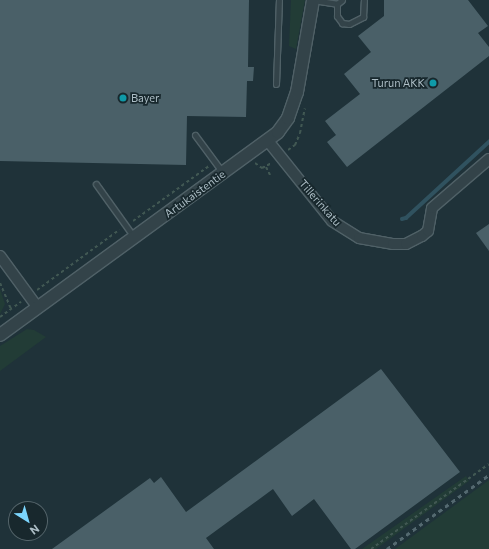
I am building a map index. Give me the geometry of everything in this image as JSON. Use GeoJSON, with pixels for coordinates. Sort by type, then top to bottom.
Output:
{"type":"FeatureCollection","features":[{"type":"Feature","properties":{"kind":"street","name":"Artukaistentie"},"geometry":{"type":"LineString","coordinates":[[0,335],[268,141],[284,124],[292,108],[313,0]]}},
{"type":"Feature","properties":{"kind":"street","name":"Tillerinkatu"},"geometry":{"type":"LineString","coordinates":[[268,141],[332,221],[359,238],[393,244],[406,244],[422,236],[428,231],[432,208],[489,159]]}},
{"type":"Feature","properties":{"kind":"street"},"geometry":{"type":"LineString","coordinates":[[0,256],[38,308]]}},
{"type":"Feature","properties":{"kind":"lane"},"geometry":{"type":"LineString","coordinates":[[276,84],[279,0]]}},
{"type":"Feature","properties":{"kind":"lane"},"geometry":{"type":"LineString","coordinates":[[313,0],[337,4],[342,0]]}},
{"type":"Feature","properties":{"kind":"lane"},"geometry":{"type":"LineString","coordinates":[[337,4],[337,16],[342,23],[349,24],[363,17],[364,0]]}},
{"type":"Feature","properties":{"kind":"lane"},"geometry":{"type":"LineString","coordinates":[[195,135],[223,173]]}},
{"type":"Feature","properties":{"kind":"lane"},"geometry":{"type":"LineString","coordinates":[[96,184],[135,238]]}},
{"type":"Feature","properties":{"kind":"path"},"geometry":{"type":"LineString","coordinates":[[290,149],[295,145]]}},
{"type":"Feature","properties":{"kind":"path"},"geometry":{"type":"LineString","coordinates":[[0,317],[215,162]]}},
{"type":"Feature","properties":{"kind":"path"},"geometry":{"type":"LineString","coordinates":[[254,162],[266,167],[270,175]]}},
{"type":"Feature","properties":{"kind":"path"},"geometry":{"type":"LineString","coordinates":[[266,167],[270,165]]}},
{"type":"Feature","properties":{"kind":"path"},"geometry":{"type":"LineString","coordinates":[[0,283],[11,309]]}},
{"type":"Feature","properties":{"kind":"path"},"geometry":{"type":"LineString","coordinates":[[371,549],[489,464]]}},
{"type":"Feature","properties":{"kind":"green space"},"geometry":{"type":"Polygon","coordinates":[[[291,0],[305,0],[296,49],[289,46],[291,0]]]}},
{"type":"Feature","properties":{"kind":"green space"},"geometry":{"type":"Polygon","coordinates":[[[0,289],[5,304],[0,314],[0,289]]]}},
{"type":"Feature","properties":{"kind":"green space"},"geometry":{"type":"Polygon","coordinates":[[[27,329],[34,330],[46,337],[0,371],[0,346],[27,329]]]}},
{"type":"Feature","properties":{"kind":"green space"},"geometry":{"type":"Polygon","coordinates":[[[466,476],[469,481],[376,549],[362,549],[466,476]]]}},
{"type":"Feature","properties":{"kind":"green space"},"geometry":{"type":"Polygon","coordinates":[[[489,480],[489,549],[395,549],[489,480]]]}},
{"type":"Feature","properties":{"kind":"building","name":"Bayer"},"geometry":{"type":"Polygon","coordinates":[[[0,0],[249,0],[248,67],[254,67],[253,81],[247,81],[246,117],[187,116],[186,165],[0,161],[0,0]]]}},
{"type":"Feature","properties":{"kind":"building","name":"Turun AKK"},"geometry":{"type":"Polygon","coordinates":[[[384,0],[468,0],[488,26],[478,33],[489,47],[489,56],[347,167],[327,142],[336,135],[325,121],[360,94],[344,74],[371,52],[358,36],[384,16],[384,0]]]}},
{"type":"Feature","properties":{"kind":"building"},"geometry":{"type":"Polygon","coordinates":[[[489,224],[489,251],[476,233],[489,224]]]}},
{"type":"Feature","properties":{"kind":"building"},"geometry":{"type":"Polygon","coordinates":[[[381,369],[460,472],[355,549],[351,549],[314,499],[292,516],[273,489],[206,538],[214,549],[52,549],[150,478],[154,483],[161,477],[186,512],[381,369]]]}},
{"type":"Feature","properties":{"kind":"waterway"},"geometry":{"type":"LineString","coordinates":[[402,219],[406,218],[489,142]]}},
{"type":"Feature","properties":{"kind":"railway"},"geometry":{"type":"LineString","coordinates":[[387,549],[489,475]]}},
{"type":"Feature","properties":{"kind":"place","name":"Turun AKK"},"geometry":{"type":"Point","coordinates":[433,83]}},
{"type":"Feature","properties":{"kind":"place","name":"Bayer"},"geometry":{"type":"Point","coordinates":[123,98]}}]}
